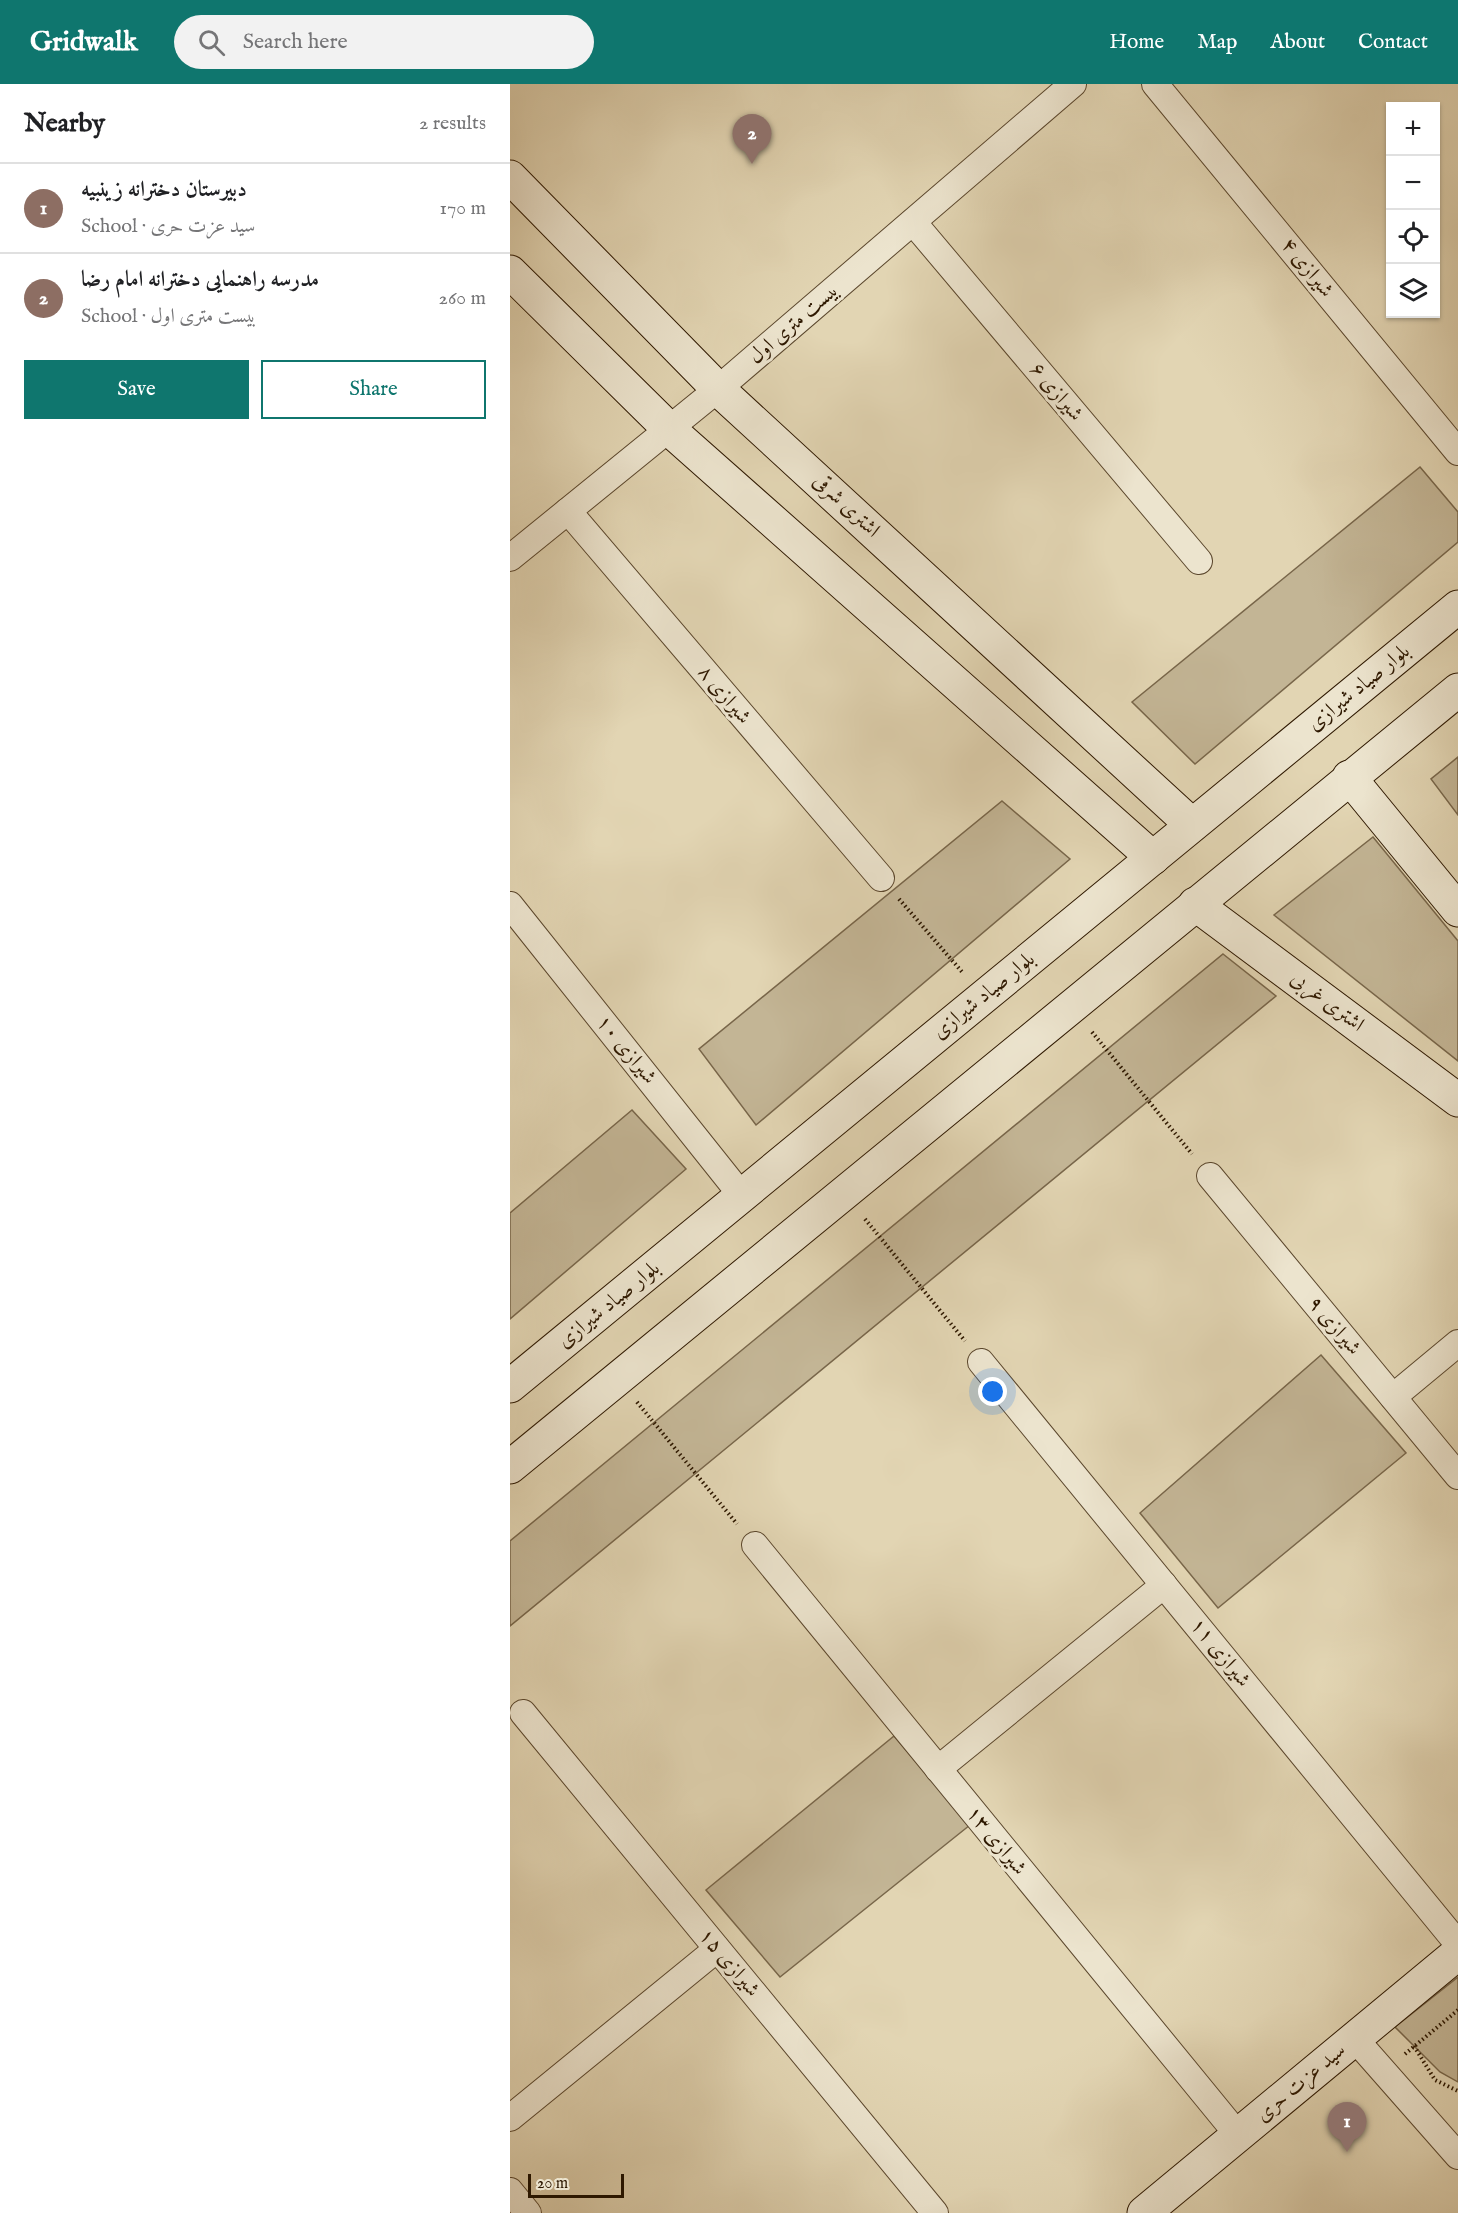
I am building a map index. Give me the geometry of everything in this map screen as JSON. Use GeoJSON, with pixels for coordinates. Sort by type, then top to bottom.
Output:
{"type":"FeatureCollection","features":[{"type":"Feature","properties":{"kind":"main road","name":"اشتری شرقی"},"geometry":{"type":"LineString","coordinates":[[510,177],[718,389],[1192,825]]}},
{"type":"Feature","properties":{"kind":"main road"},"geometry":{"type":"LineString","coordinates":[[510,272],[669,429],[1153,858]]}},
{"type":"Feature","properties":{"kind":"main road","name":"بلوار صیاد شیرازی"},"geometry":{"type":"LineString","coordinates":[[510,1386],[1458,607]]}},
{"type":"Feature","properties":{"kind":"main road"},"geometry":{"type":"LineString","coordinates":[[510,1467],[1349,777],[1458,690]]}},
{"type":"Feature","properties":{"kind":"main road"},"geometry":{"type":"LineString","coordinates":[[1349,777],[1458,910]]}},
{"type":"Feature","properties":{"kind":"main road","name":"اشتری غربی"},"geometry":{"type":"LineString","coordinates":[[1195,904],[1458,1100]]}},
{"type":"Feature","properties":{"kind":"main road","name":"سید عزت حری"},"geometry":{"type":"LineString","coordinates":[[1144,2213],[1458,1953]]}},
{"type":"Feature","properties":{"kind":"street","name":"بیست متری اول"},"geometry":{"type":"LineString","coordinates":[[510,558],[718,389],[1074,84]]}},
{"type":"Feature","properties":{"kind":"street","name":"شیرازی ۴"},"geometry":{"type":"LineString","coordinates":[[1155,84],[1458,452]]}},
{"type":"Feature","properties":{"kind":"street","name":"شیرازی ۶"},"geometry":{"type":"LineString","coordinates":[[913,222],[1199,561]]}},
{"type":"Feature","properties":{"kind":"street","name":"شیرازی ۸"},"geometry":{"type":"LineString","coordinates":[[568,511],[881,878]]}},
{"type":"Feature","properties":{"kind":"street","name":"شیرازی ۱۰"},"geometry":{"type":"LineString","coordinates":[[510,905],[742,1196]]}},
{"type":"Feature","properties":{"kind":"street","name":"شیرازی ۹"},"geometry":{"type":"LineString","coordinates":[[1210,1176],[1458,1476]]}},
{"type":"Feature","properties":{"kind":"street"},"geometry":{"type":"LineString","coordinates":[[1393,1397],[1458,1343]]}},
{"type":"Feature","properties":{"kind":"street","name":"شیرازی ۱۱"},"geometry":{"type":"LineString","coordinates":[[981,1362],[1458,1944]]}},
{"type":"Feature","properties":{"kind":"street","name":"شیرازی ۱۳"},"geometry":{"type":"LineString","coordinates":[[755,1545],[1238,2136]]}},
{"type":"Feature","properties":{"kind":"street"},"geometry":{"type":"LineString","coordinates":[[938,1769],[1164,1585]]}},
{"type":"Feature","properties":{"kind":"street","name":"شیرازی ۱۵"},"geometry":{"type":"LineString","coordinates":[[523,1713],[935,2213]]}},
{"type":"Feature","properties":{"kind":"street"},"geometry":{"type":"LineString","coordinates":[[510,2118],[717,1949]]}},
{"type":"Feature","properties":{"kind":"street"},"geometry":{"type":"LineString","coordinates":[[1355,2039],[1458,2156]]}},
{"type":"Feature","properties":{"kind":"street"},"geometry":{"type":"LineString","coordinates":[[510,2191],[528,2213]]}},
{"type":"Feature","properties":{"kind":"path"},"geometry":{"type":"LineString","coordinates":[[881,878],[984,996]]}},
{"type":"Feature","properties":{"kind":"path"},"geometry":{"type":"LineString","coordinates":[[1071,1006],[1210,1176]]}},
{"type":"Feature","properties":{"kind":"path"},"geometry":{"type":"LineString","coordinates":[[844,1193],[981,1362]]}},
{"type":"Feature","properties":{"kind":"path"},"geometry":{"type":"LineString","coordinates":[[618,1378],[755,1545]]}},
{"type":"Feature","properties":{"kind":"path"},"geometry":{"type":"LineString","coordinates":[[1383,2072],[1458,2010]]}},
{"type":"Feature","properties":{"kind":"path"},"geometry":{"type":"LineString","coordinates":[[1414,2046],[1435,2080],[1458,2091]]}},
{"type":"Feature","properties":{"kind":"shaded area"},"geometry":{"type":"Polygon","coordinates":[[[1420,467],[1458,512],[1458,542],[1195,764],[1132,702],[1420,467]]]}},
{"type":"Feature","properties":{"kind":"shaded area"},"geometry":{"type":"Polygon","coordinates":[[[1458,757],[1458,815],[1431,779],[1458,757]]]}},
{"type":"Feature","properties":{"kind":"shaded area"},"geometry":{"type":"Polygon","coordinates":[[[1002,801],[1070,859],[756,1125],[699,1049],[1002,801]]]}},
{"type":"Feature","properties":{"kind":"shaded area"},"geometry":{"type":"Polygon","coordinates":[[[1373,837],[1458,941],[1458,1061],[1274,915],[1373,837]]]}},
{"type":"Feature","properties":{"kind":"shaded area"},"geometry":{"type":"Polygon","coordinates":[[[1223,954],[1276,996],[510,1626],[510,1541],[1223,954]]]}},
{"type":"Feature","properties":{"kind":"shaded area"},"geometry":{"type":"Polygon","coordinates":[[[632,1110],[686,1169],[510,1319],[510,1213],[632,1110]]]}},
{"type":"Feature","properties":{"kind":"shaded area"},"geometry":{"type":"Polygon","coordinates":[[[1321,1355],[1406,1453],[1218,1608],[1140,1513],[1321,1355]]]}},
{"type":"Feature","properties":{"kind":"shaded area"},"geometry":{"type":"Polygon","coordinates":[[[894,1736],[970,1825],[780,1977],[706,1890],[894,1736]]]}},
{"type":"Feature","properties":{"kind":"shaded area"},"geometry":{"type":"Polygon","coordinates":[[[1458,1977],[1458,2082],[1440,2072],[1395,2027],[1458,1977]]]}},
{"type":"Feature","properties":{"kind":"place","name":"مدرسه راهنمایی دخترانه امام رضا"},"geometry":{"type":"Point","coordinates":[752,164]}},
{"type":"Feature","properties":{"kind":"place","name":"دبیرستان دخترانه زینبیه"},"geometry":{"type":"Point","coordinates":[1347,2152]}}]}
